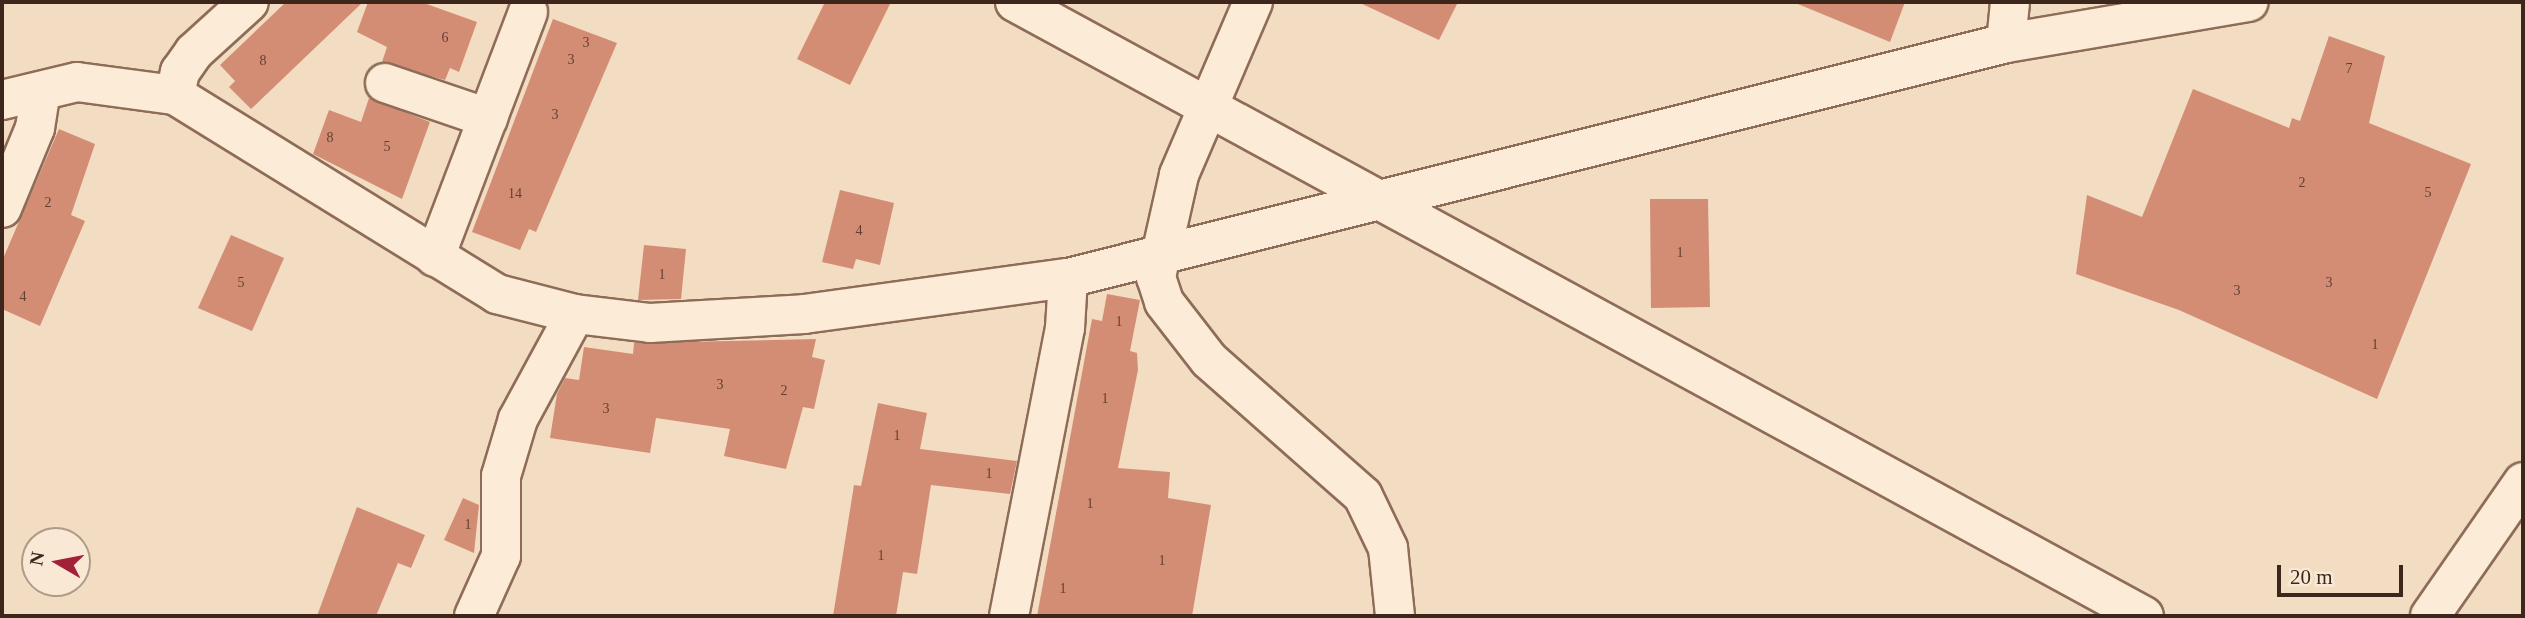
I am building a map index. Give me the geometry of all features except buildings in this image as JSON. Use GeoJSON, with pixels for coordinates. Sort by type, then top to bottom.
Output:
{"type":"FeatureCollection","features":[{"type":"Feature","properties":{"kind":"street"},"geometry":{"type":"LineString","coordinates":[[175,95],[180,72],[194,52],[249,2]]}},
{"type":"Feature","properties":{"kind":"street"},"geometry":{"type":"LineString","coordinates":[[1015,2],[2144,616]]}},
{"type":"Feature","properties":{"kind":"street"},"geometry":{"type":"LineString","coordinates":[[1253,2],[1203,106],[1156,256],[1164,302],[1209,360],[1363,496],[1388,548],[1395,616]]}},
{"type":"Feature","properties":{"kind":"street"},"geometry":{"type":"LineString","coordinates":[[2006,43],[2010,2]]}},
{"type":"Feature","properties":{"kind":"street"},"geometry":{"type":"LineString","coordinates":[[2,100],[77,82],[175,95],[497,294],[575,314],[650,323],[804,314],[1068,278],[2006,43],[2249,2]]}},
{"type":"Feature","properties":{"kind":"street"},"geometry":{"type":"LineString","coordinates":[[435,257],[527,12]]}},
{"type":"Feature","properties":{"kind":"street"},"geometry":{"type":"LineString","coordinates":[[385,83],[488,118]]}},
{"type":"Feature","properties":{"kind":"street"},"geometry":{"type":"LineString","coordinates":[[2,208],[35,128],[41,92]]}},
{"type":"Feature","properties":{"kind":"street"},"geometry":{"type":"LineString","coordinates":[[1009,616],[1065,328],[1068,278]]}},
{"type":"Feature","properties":{"kind":"street"},"geometry":{"type":"LineString","coordinates":[[474,616],[501,556],[501,476],[518,419],[575,314]]}},
{"type":"Feature","properties":{"kind":"street"},"geometry":{"type":"LineString","coordinates":[[2430,616],[2523,482]]}}]}
